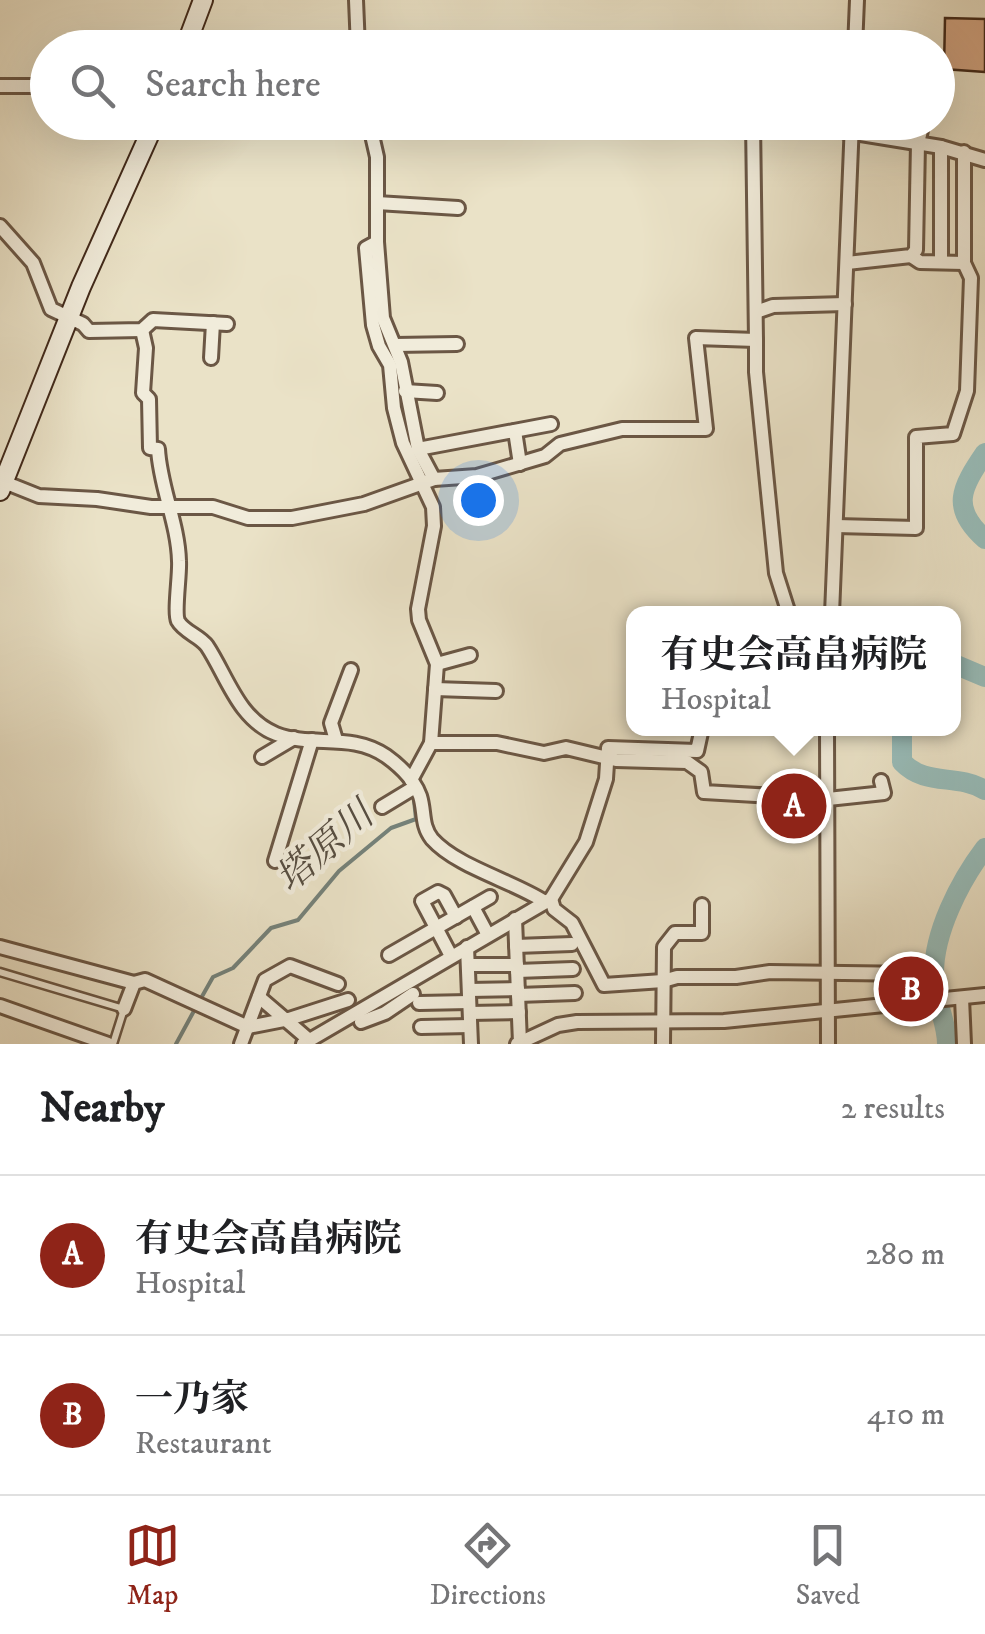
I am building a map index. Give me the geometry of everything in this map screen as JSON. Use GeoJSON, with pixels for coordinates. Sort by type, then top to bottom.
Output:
{"type":"FeatureCollection","features":[{"type":"Feature","properties":{"kind":"main road"},"geometry":{"type":"LineString","coordinates":[[192,30],[203,0]]}},
{"type":"Feature","properties":{"kind":"main road"},"geometry":{"type":"LineString","coordinates":[[2,487],[146,140]]}},
{"type":"Feature","properties":{"kind":"street"},"geometry":{"type":"LineString","coordinates":[[356,0],[357,30]]}},
{"type":"Feature","properties":{"kind":"street"},"geometry":{"type":"LineString","coordinates":[[856,30],[857,0]]}},
{"type":"Feature","properties":{"kind":"street"},"geometry":{"type":"LineString","coordinates":[[0,86],[30,86]]}},
{"type":"Feature","properties":{"kind":"street"},"geometry":{"type":"LineString","coordinates":[[373,140],[377,157],[377,242],[366,248],[373,326],[388,342],[405,391],[433,507],[434,526],[418,620],[436,664],[431,743],[411,787],[382,807]]}},
{"type":"Feature","properties":{"kind":"street"},"geometry":{"type":"LineString","coordinates":[[753,140],[756,372],[776,573],[786,606]]}},
{"type":"Feature","properties":{"kind":"street"},"geometry":{"type":"LineString","coordinates":[[832,606],[852,140]]}},
{"type":"Feature","properties":{"kind":"street"},"geometry":{"type":"LineString","coordinates":[[906,140],[985,160]]}},
{"type":"Feature","properties":{"kind":"street"},"geometry":{"type":"LineString","coordinates":[[911,256],[916,250],[919,140]]}},
{"type":"Feature","properties":{"kind":"street"},"geometry":{"type":"LineString","coordinates":[[941,147],[941,262]]}},
{"type":"Feature","properties":{"kind":"street"},"geometry":{"type":"LineString","coordinates":[[836,526],[916,528],[916,437],[952,434],[967,391],[971,278],[964,263],[964,152]]}},
{"type":"Feature","properties":{"kind":"street"},"geometry":{"type":"LineString","coordinates":[[377,204],[458,208]]}},
{"type":"Feature","properties":{"kind":"street"},"geometry":{"type":"LineString","coordinates":[[0,226],[33,262],[51,309],[90,332],[142,330],[153,320],[220,324],[212,358]]}},
{"type":"Feature","properties":{"kind":"street"},"geometry":{"type":"LineString","coordinates":[[848,263],[911,256],[920,262],[964,263]]}},
{"type":"Feature","properties":{"kind":"street"},"geometry":{"type":"LineString","coordinates":[[756,312],[772,306],[845,304]]}},
{"type":"Feature","properties":{"kind":"street"},"geometry":{"type":"LineString","coordinates":[[142,330],[146,348],[143,392],[149,399],[150,448],[158,449],[159,472],[179,554],[177,619],[205,642],[232,696],[266,729],[294,738],[336,740],[374,748],[398,765],[420,796],[423,824],[442,848],[548,900],[572,923],[604,984],[663,981],[676,976],[736,978],[770,972],[918,974]]}},
{"type":"Feature","properties":{"kind":"street"},"geometry":{"type":"LineString","coordinates":[[2,487],[39,496],[213,507],[248,518],[292,518],[364,504],[427,480],[477,476],[544,456],[560,444],[622,429],[706,429],[696,338],[756,340]]}},
{"type":"Feature","properties":{"kind":"street"},"geometry":{"type":"LineString","coordinates":[[388,342],[457,344]]}},
{"type":"Feature","properties":{"kind":"street"},"geometry":{"type":"LineString","coordinates":[[388,342],[394,408],[403,443],[427,480]]}},
{"type":"Feature","properties":{"kind":"street"},"geometry":{"type":"LineString","coordinates":[[405,391],[437,393]]}},
{"type":"Feature","properties":{"kind":"street"},"geometry":{"type":"LineString","coordinates":[[418,449],[551,424]]}},
{"type":"Feature","properties":{"kind":"street"},"geometry":{"type":"LineString","coordinates":[[516,431],[520,464]]}},
{"type":"Feature","properties":{"kind":"street"},"geometry":{"type":"LineString","coordinates":[[436,664],[470,654]]}},
{"type":"Feature","properties":{"kind":"street"},"geometry":{"type":"LineString","coordinates":[[336,740],[331,723],[350,670]]}},
{"type":"Feature","properties":{"kind":"street"},"geometry":{"type":"LineString","coordinates":[[434,689],[496,691]]}},
{"type":"Feature","properties":{"kind":"street"},"geometry":{"type":"LineString","coordinates":[[258,997],[306,1042],[548,900],[586,842],[604,791],[608,748],[696,751],[700,736]]}},
{"type":"Feature","properties":{"kind":"street"},"geometry":{"type":"LineString","coordinates":[[827,736],[828,1044]]}},
{"type":"Feature","properties":{"kind":"street"},"geometry":{"type":"LineString","coordinates":[[262,757],[294,738]]}},
{"type":"Feature","properties":{"kind":"street"},"geometry":{"type":"LineString","coordinates":[[274,860],[312,740]]}},
{"type":"Feature","properties":{"kind":"street"},"geometry":{"type":"LineString","coordinates":[[431,743],[497,743],[544,753],[566,748],[607,758],[687,762],[701,772],[704,792],[828,799],[884,793],[882,781]]}},
{"type":"Feature","properties":{"kind":"street"},"geometry":{"type":"LineString","coordinates":[[452,956],[422,901],[438,892],[444,895],[456,917]]}},
{"type":"Feature","properties":{"kind":"street"},"geometry":{"type":"LineString","coordinates":[[389,955],[490,898]]}},
{"type":"Feature","properties":{"kind":"street"},"geometry":{"type":"LineString","coordinates":[[662,1044],[664,947],[675,933],[702,932],[702,905]]}},
{"type":"Feature","properties":{"kind":"street"},"geometry":{"type":"LineString","coordinates":[[473,907],[488,935]]}},
{"type":"Feature","properties":{"kind":"street"},"geometry":{"type":"LineString","coordinates":[[515,919],[519,1044],[577,1022],[724,1021],[985,995]]}},
{"type":"Feature","properties":{"kind":"street"},"geometry":{"type":"LineString","coordinates":[[516,946],[572,944]]}},
{"type":"Feature","properties":{"kind":"street"},"geometry":{"type":"LineString","coordinates":[[0,947],[134,983],[145,980],[248,1027],[348,1000]]}},
{"type":"Feature","properties":{"kind":"street"},"geometry":{"type":"LineString","coordinates":[[467,947],[471,1044]]}},
{"type":"Feature","properties":{"kind":"street"},"geometry":{"type":"LineString","coordinates":[[468,965],[573,969]]}},
{"type":"Feature","properties":{"kind":"street"},"geometry":{"type":"LineString","coordinates":[[241,1044],[265,980],[290,966],[338,984]]}},
{"type":"Feature","properties":{"kind":"street"},"geometry":{"type":"LineString","coordinates":[[124,1009],[134,983]]}},
{"type":"Feature","properties":{"kind":"street"},"geometry":{"type":"LineString","coordinates":[[420,1027],[518,992],[575,993]]}},
{"type":"Feature","properties":{"kind":"street"},"geometry":{"type":"LineString","coordinates":[[962,998],[964,1044]]}},
{"type":"Feature","properties":{"kind":"street"},"geometry":{"type":"LineString","coordinates":[[361,1022],[416,999],[519,1012]]}},
{"type":"Feature","properties":{"kind":"street"},"geometry":{"type":"LineString","coordinates":[[0,1006],[111,1044]]}},
{"type":"Feature","properties":{"kind":"lane"},"geometry":{"type":"LineString","coordinates":[[0,972],[124,1009],[111,1044]]}},
{"type":"Feature","properties":{"kind":"building"},"geometry":{"type":"Polygon","coordinates":[[[945,18],[985,19],[985,72],[955,70],[955,30],[945,30],[945,18]]]}},
{"type":"Feature","properties":{"kind":"waterway"},"geometry":{"type":"LineString","coordinates":[[985,453],[963,497],[967,517],[985,539]]}},
{"type":"Feature","properties":{"kind":"waterway"},"geometry":{"type":"LineString","coordinates":[[961,667],[985,677]]}},
{"type":"Feature","properties":{"kind":"waterway"},"geometry":{"type":"LineString","coordinates":[[902,736],[902,762],[911,770],[985,790]]}},
{"type":"Feature","properties":{"kind":"waterway","name":"塔原川"},"geometry":{"type":"LineString","coordinates":[[200,1000],[213,977],[233,968],[271,928],[298,920],[339,871],[391,828],[416,819],[414,800]]}},
{"type":"Feature","properties":{"kind":"waterway"},"geometry":{"type":"LineString","coordinates":[[947,1044],[935,985],[938,942],[958,892],[985,848]]}},
{"type":"Feature","properties":{"kind":"waterway","name":"塔原川"},"geometry":{"type":"LineString","coordinates":[[176,1044],[195,1009]]}},
{"type":"Feature","properties":{"kind":"place","name":"有史会高畠病院"},"geometry":{"type":"Point","coordinates":[794,806]}},
{"type":"Feature","properties":{"kind":"place","name":"一乃家"},"geometry":{"type":"Point","coordinates":[911,989]}}]}
